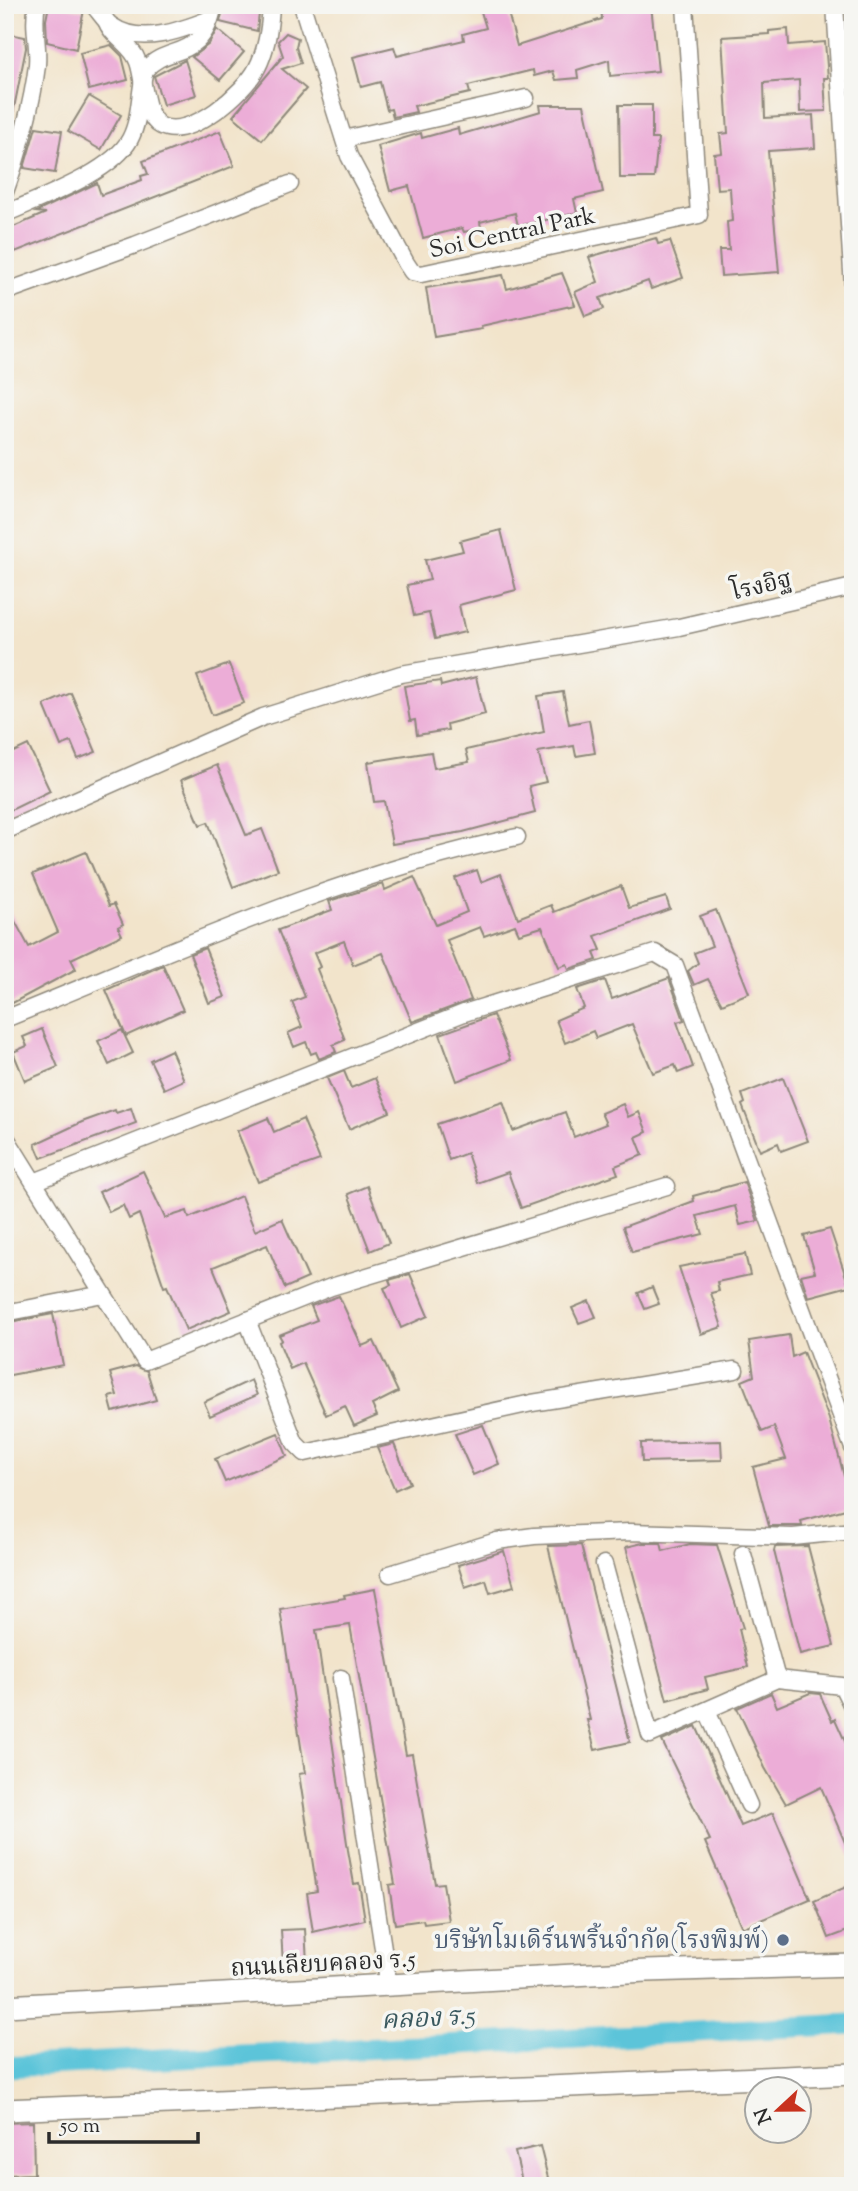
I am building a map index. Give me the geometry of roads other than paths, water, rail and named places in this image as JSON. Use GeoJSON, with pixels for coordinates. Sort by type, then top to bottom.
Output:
{"type":"FeatureCollection","features":[{"type":"Feature","properties":{"kind":"street"},"geometry":{"type":"LineString","coordinates":[[5,192],[36,74],[34,29],[37,5]]}},
{"type":"Feature","properties":{"kind":"street"},"geometry":{"type":"LineString","coordinates":[[93,5],[106,20],[124,33],[156,35],[180,31],[212,12]]}},
{"type":"Feature","properties":{"kind":"street"},"geometry":{"type":"LineString","coordinates":[[106,20],[109,28],[133,51],[140,67],[141,83],[159,125],[178,129],[208,116],[244,86],[256,70],[266,42],[271,5]]}},
{"type":"Feature","properties":{"kind":"street","name":"Soi Central Park"},"geometry":{"type":"LineString","coordinates":[[302,5],[349,156],[403,258],[412,272],[421,274],[699,215],[685,5]]}},
{"type":"Feature","properties":{"kind":"street"},"geometry":{"type":"LineString","coordinates":[[835,5],[853,287]]}},
{"type":"Feature","properties":{"kind":"street"},"geometry":{"type":"LineString","coordinates":[[5,214],[89,174],[119,155],[131,137],[141,83],[148,66],[191,47],[212,12]]}},
{"type":"Feature","properties":{"kind":"street"},"geometry":{"type":"LineString","coordinates":[[344,139],[526,98]]}},
{"type":"Feature","properties":{"kind":"street"},"geometry":{"type":"LineString","coordinates":[[5,292],[135,245],[290,184]]}},
{"type":"Feature","properties":{"kind":"street","name":"โรงอิฐ"},"geometry":{"type":"LineString","coordinates":[[5,831],[263,717],[401,674],[679,627],[853,587]]}},
{"type":"Feature","properties":{"kind":"street"},"geometry":{"type":"LineString","coordinates":[[5,1019],[347,883],[449,852],[517,838]]}},
{"type":"Feature","properties":{"kind":"street"},"geometry":{"type":"LineString","coordinates":[[34,1182],[464,1013],[655,953],[675,965],[853,1448]]}},
{"type":"Feature","properties":{"kind":"street"},"geometry":{"type":"LineString","coordinates":[[5,1136],[145,1361],[349,1281],[667,1186]]}},
{"type":"Feature","properties":{"kind":"street"},"geometry":{"type":"LineString","coordinates":[[5,1313],[103,1294]]}},
{"type":"Feature","properties":{"kind":"street"},"geometry":{"type":"LineString","coordinates":[[247,1321],[295,1443],[305,1452],[532,1403],[735,1370]]}},
{"type":"Feature","properties":{"kind":"street"},"geometry":{"type":"LineString","coordinates":[[390,1574],[486,1544],[534,1536],[630,1532],[793,1537],[853,1531]]}},
{"type":"Feature","properties":{"kind":"street"},"geometry":{"type":"LineString","coordinates":[[743,1555],[777,1679]]}},
{"type":"Feature","properties":{"kind":"street"},"geometry":{"type":"LineString","coordinates":[[604,1564],[650,1735],[777,1679],[842,1686],[853,1709]]}},
{"type":"Feature","properties":{"kind":"street"},"geometry":{"type":"LineString","coordinates":[[341,1678],[389,1987]]}},
{"type":"Feature","properties":{"kind":"street"},"geometry":{"type":"LineString","coordinates":[[707,1711],[749,1805]]}},
{"type":"Feature","properties":{"kind":"street","name":"ถนนเลียบคลอง ร.5"},"geometry":{"type":"LineString","coordinates":[[5,2006],[647,1971],[853,1965]]}},
{"type":"Feature","properties":{"kind":"street"},"geometry":{"type":"LineString","coordinates":[[5,2110],[853,2074]]}},
{"type":"Feature","properties":{"kind":"waterway","name":"คลอง ร.5"},"geometry":{"type":"LineString","coordinates":[[5,2067],[853,2024]]}},
{"type":"Feature","properties":{"kind":"place","name":"บริษัทโมเดิร์นพริ้นจำกัด(โรงพิมพ์)"},"geometry":{"type":"Point","coordinates":[783,1940]}}]}
